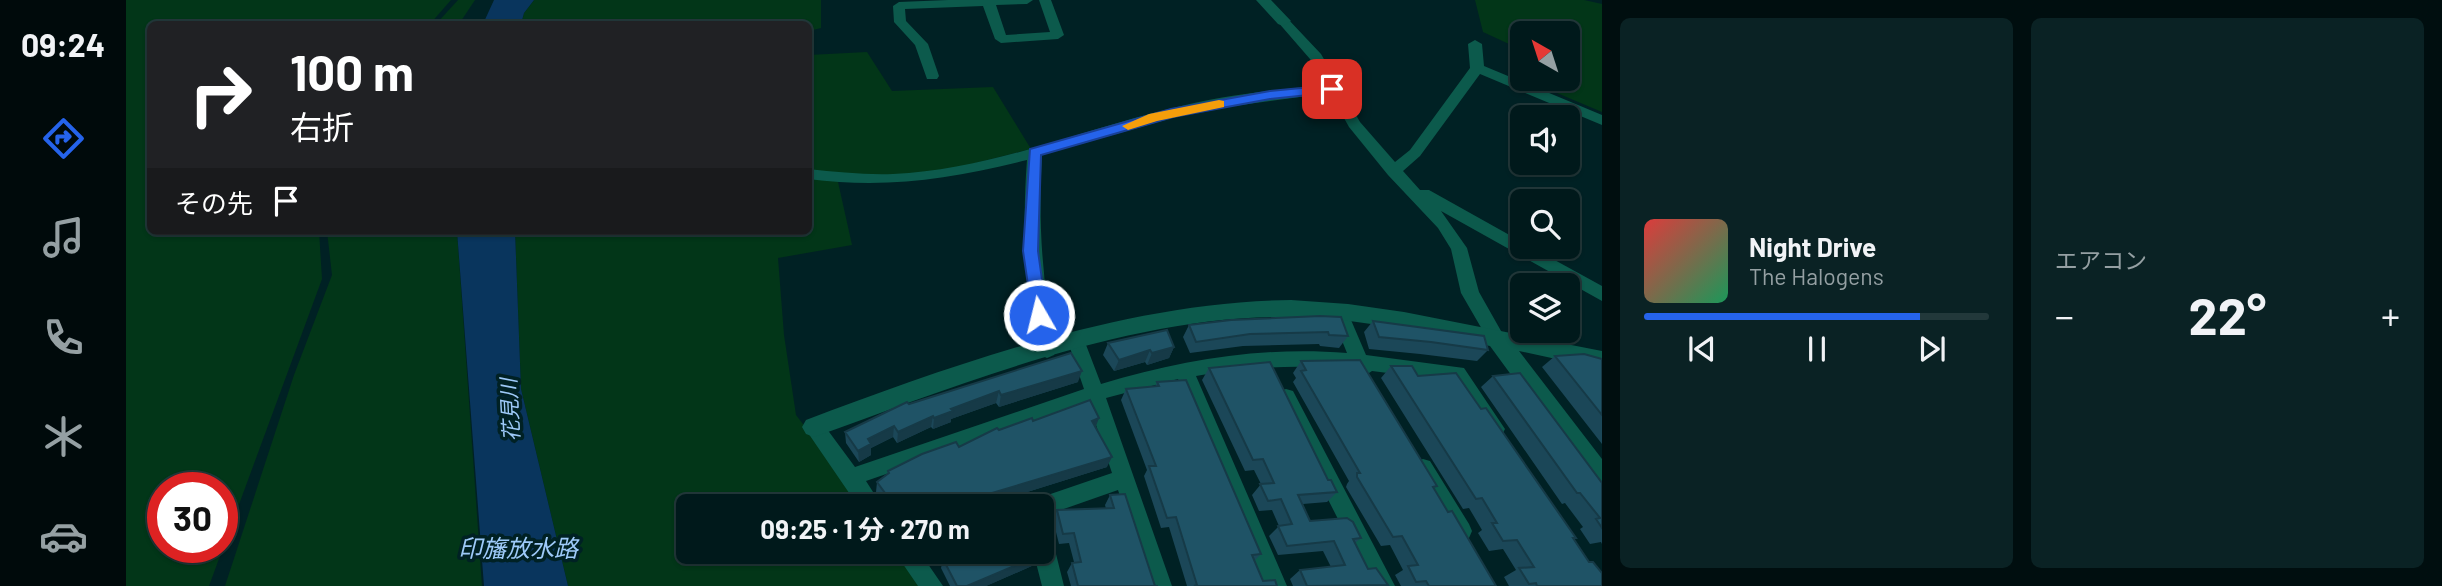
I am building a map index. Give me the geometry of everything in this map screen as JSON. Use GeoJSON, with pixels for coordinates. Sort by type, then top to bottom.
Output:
{"type":"FeatureCollection","features":[{"type":"Feature","properties":{"kind":"street"},"geometry":{"type":"LineString","coordinates":[[932,76],[921,44],[900,22],[899,6],[932,2],[1027,0]]}},
{"type":"Feature","properties":{"kind":"street"},"geometry":{"type":"LineString","coordinates":[[991,1],[1001,39],[1058,35],[1045,0]]}},
{"type":"Feature","properties":{"kind":"street"},"geometry":{"type":"LineString","coordinates":[[1263,0],[1315,57],[1354,124],[1393,171],[1444,224],[1459,248],[1470,293],[1496,338],[1602,479]]}},
{"type":"Feature","properties":{"kind":"street"},"geometry":{"type":"LineString","coordinates":[[1393,171],[1415,153],[1477,68],[1475,44]]}},
{"type":"Feature","properties":{"kind":"street"},"geometry":{"type":"LineString","coordinates":[[1477,68],[1602,120]]}},
{"type":"Feature","properties":{"kind":"street"},"geometry":{"type":"LineString","coordinates":[[812,174],[874,182],[898,180],[1035,153],[1165,115],[1270,95],[1332,89]]}},
{"type":"Feature","properties":{"kind":"street"},"geometry":{"type":"LineString","coordinates":[[1035,153],[1030,251],[1047,350]]}},
{"type":"Feature","properties":{"kind":"street"},"geometry":{"type":"LineString","coordinates":[[1405,184],[1602,293]]}},
{"type":"Feature","properties":{"kind":"street"},"geometry":{"type":"LineString","coordinates":[[862,494],[814,426],[889,397],[1047,350],[1133,327],[1200,314],[1265,309],[1339,311],[1415,322],[1602,360]]}},
{"type":"Feature","properties":{"kind":"street"},"geometry":{"type":"LineString","coordinates":[[1339,311],[1357,360],[1372,384]]}},
{"type":"Feature","properties":{"kind":"street"},"geometry":{"type":"LineString","coordinates":[[1077,342],[1161,586]]}},
{"type":"Feature","properties":{"kind":"street"},"geometry":{"type":"LineString","coordinates":[[1267,359],[1384,586]]}},
{"type":"Feature","properties":{"kind":"street"},"geometry":{"type":"LineString","coordinates":[[850,478],[902,457],[1095,393],[1183,369],[1267,359],[1357,360],[1457,374],[1503,441]]}},
{"type":"Feature","properties":{"kind":"street"},"geometry":{"type":"LineString","coordinates":[[1183,369],[1276,586]]}},
{"type":"Feature","properties":{"kind":"street"},"geometry":{"type":"LineString","coordinates":[[1415,455],[1473,550]]}},
{"type":"Feature","properties":{"kind":"street"},"geometry":{"type":"LineString","coordinates":[[1054,503],[1123,479]]}},
{"type":"Feature","properties":{"kind":"street"},"geometry":{"type":"LineString","coordinates":[[921,564],[932,586]]}},
{"type":"Feature","properties":{"kind":"street"},"geometry":{"type":"LineString","coordinates":[[1048,564],[1053,586]]}},
{"type":"Feature","properties":{"kind":"green space"},"geometry":{"type":"Polygon","coordinates":[[[126,0],[451,0],[433,21],[147,21],[147,235],[319,235],[322,279],[238,507],[238,472],[147,472],[147,563],[217,563],[209,586],[126,586],[126,0]]]}},
{"type":"Feature","properties":{"kind":"green space"},"geometry":{"type":"Polygon","coordinates":[[[458,0],[475,0],[461,21],[439,21],[458,0]]]}},
{"type":"Feature","properties":{"kind":"green space"},"geometry":{"type":"Polygon","coordinates":[[[534,0],[821,0],[821,28],[812,30],[812,21],[522,21],[524,13],[534,0]]]}},
{"type":"Feature","properties":{"kind":"green space"},"geometry":{"type":"Polygon","coordinates":[[[1475,0],[1584,0],[1602,4],[1602,112],[1556,91],[1580,91],[1580,21],[1510,21],[1510,44],[1483,32],[1475,0]]]}},
{"type":"Feature","properties":{"kind":"green space"},"geometry":{"type":"Polygon","coordinates":[[[867,52],[892,91],[993,87],[1031,149],[925,176],[838,182],[852,245],[778,258],[784,335],[796,415],[857,494],[676,494],[676,564],[907,564],[923,586],[568,586],[521,389],[515,235],[812,235],[812,55],[867,52]]]}},
{"type":"Feature","properties":{"kind":"green space"},"geometry":{"type":"Polygon","coordinates":[[[327,235],[457,235],[482,586],[225,586],[233,563],[238,563],[238,546],[294,375],[332,275],[327,235]]]}},
{"type":"Feature","properties":{"kind":"water"},"geometry":{"type":"Polygon","coordinates":[[[494,0],[534,0],[524,13],[522,21],[484,21],[494,0]]]}},
{"type":"Feature","properties":{"kind":"water","name":"印旛放水路"},"geometry":{"type":"Polygon","coordinates":[[[457,235],[515,235],[521,389],[568,586],[484,586],[457,235]]]}},
{"type":"Feature","properties":{"kind":"building"},"geometry":{"type":"Polygon","coordinates":[[[1341,317],[1348,336],[1329,335],[1328,332],[1250,334],[1196,342],[1189,325],[1231,320],[1341,317]]]}},
{"type":"Feature","properties":{"kind":"building"},"geometry":{"type":"Polygon","coordinates":[[[1373,321],[1484,336],[1488,350],[1379,337],[1373,321]]]}},
{"type":"Feature","properties":{"kind":"building"},"geometry":{"type":"Polygon","coordinates":[[[1167,330],[1174,347],[1152,353],[1150,350],[1119,360],[1108,343],[1167,330]]]}},
{"type":"Feature","properties":{"kind":"building"},"geometry":{"type":"Polygon","coordinates":[[[1071,353],[1082,371],[1001,395],[999,391],[898,432],[894,426],[868,439],[871,444],[858,451],[845,432],[907,402],[909,404],[1071,353]]]}},
{"type":"Feature","properties":{"kind":"building"},"geometry":{"type":"Polygon","coordinates":[[[1584,354],[1602,359],[1602,415],[1555,356],[1584,354]]]}},
{"type":"Feature","properties":{"kind":"building"},"geometry":{"type":"Polygon","coordinates":[[[1360,360],[1437,486],[1433,487],[1448,512],[1452,511],[1496,586],[1429,586],[1426,581],[1416,582],[1408,566],[1418,565],[1402,536],[1393,537],[1357,477],[1357,473],[1360,473],[1301,371],[1306,370],[1301,361],[1360,360]]]}},
{"type":"Feature","properties":{"kind":"building"},"geometry":{"type":"Polygon","coordinates":[[[1270,362],[1328,480],[1331,480],[1337,492],[1298,495],[1310,521],[1347,518],[1353,522],[1361,538],[1353,539],[1368,569],[1376,568],[1388,585],[1307,586],[1300,570],[1345,565],[1334,541],[1287,546],[1278,526],[1292,524],[1281,499],[1268,501],[1260,484],[1274,483],[1263,459],[1253,460],[1209,368],[1270,362]]]}},
{"type":"Feature","properties":{"kind":"building"},"geometry":{"type":"Polygon","coordinates":[[[1391,366],[1412,366],[1418,376],[1456,373],[1481,409],[1486,408],[1576,538],[1573,538],[1589,562],[1593,562],[1602,573],[1602,586],[1529,584],[1519,568],[1534,567],[1517,540],[1503,541],[1492,523],[1497,523],[1482,498],[1476,499],[1391,366]]]}},
{"type":"Feature","properties":{"kind":"building"},"geometry":{"type":"Polygon","coordinates":[[[1520,373],[1602,483],[1602,528],[1596,519],[1600,518],[1580,493],[1577,493],[1493,376],[1520,373]]]}},
{"type":"Feature","properties":{"kind":"building"},"geometry":{"type":"Polygon","coordinates":[[[1186,380],[1261,554],[1252,555],[1263,581],[1275,580],[1277,586],[1194,586],[1197,585],[1176,517],[1167,518],[1149,466],[1156,466],[1126,389],[1159,386],[1157,382],[1186,380]]]}},
{"type":"Feature","properties":{"kind":"building"},"geometry":{"type":"Polygon","coordinates":[[[1090,400],[1099,418],[1092,421],[1112,457],[989,494],[886,494],[877,482],[889,473],[888,471],[922,454],[956,442],[959,447],[997,428],[999,430],[1032,418],[1033,421],[1090,400]]]}},
{"type":"Feature","properties":{"kind":"building"},"geometry":{"type":"Polygon","coordinates":[[[1125,494],[1155,586],[1078,586],[1072,563],[1081,562],[1074,533],[1063,534],[1057,510],[1114,508],[1110,495],[1125,494]]]}},
{"type":"Feature","properties":{"kind":"building"},"geometry":{"type":"Polygon","coordinates":[[[946,564],[1019,564],[967,586],[957,586],[946,564]]]}},
{"type":"Feature","properties":{"kind":"slow traffic"},"geometry":{"type":"LineString","coordinates":[[1128,126],[1154,117],[1219,104]]}},
{"type":"Feature","properties":{"kind":"route"},"geometry":{"type":"LineString","coordinates":[[1039,315],[1030,251],[1035,153],[1171,113],[1270,95],[1332,89]]}},
{"type":"Feature","properties":{"kind":"water label","name":"花見川"},"geometry":{"type":"Point","coordinates":[509,410]}}]}
